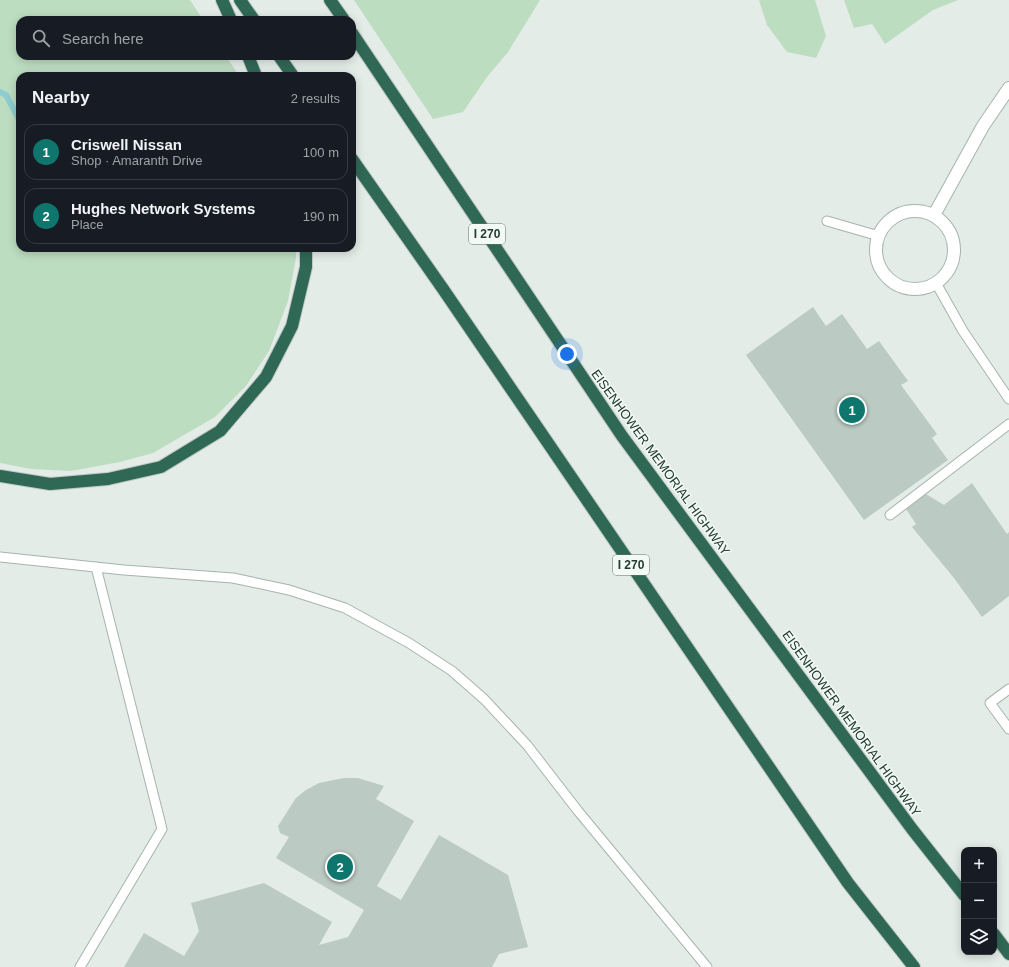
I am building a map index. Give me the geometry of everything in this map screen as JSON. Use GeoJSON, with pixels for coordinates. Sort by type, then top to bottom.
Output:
{"type":"FeatureCollection","features":[{"type":"Feature","properties":{"kind":"highway"},"geometry":{"type":"LineString","coordinates":[[222,0],[229,16]]}},
{"type":"Feature","properties":{"kind":"highway"},"geometry":{"type":"LineString","coordinates":[[240,0],[251,16]]}},
{"type":"Feature","properties":{"kind":"highway"},"geometry":{"type":"LineString","coordinates":[[330,0],[341,16]]}},
{"type":"Feature","properties":{"kind":"highway","name":"EISENHOWER MEMORIAL HIGHWAY"},"geometry":{"type":"LineString","coordinates":[[356,39],[622,436],[908,822],[961,891]]}},
{"type":"Feature","properties":{"kind":"highway"},"geometry":{"type":"LineString","coordinates":[[250,60],[254,72]]}},
{"type":"Feature","properties":{"kind":"highway"},"geometry":{"type":"LineString","coordinates":[[282,60],[290,72]]}},
{"type":"Feature","properties":{"kind":"highway","name":"I 270"},"geometry":{"type":"LineString","coordinates":[[356,166],[443,289],[848,883],[914,967]]}},
{"type":"Feature","properties":{"kind":"highway"},"geometry":{"type":"LineString","coordinates":[[0,476],[50,484],[108,479],[161,467],[220,431],[266,377],[292,326],[306,267],[306,252]]}},
{"type":"Feature","properties":{"kind":"highway"},"geometry":{"type":"LineString","coordinates":[[997,938],[1009,954]]}},
{"type":"Feature","properties":{"kind":"street"},"geometry":{"type":"LineString","coordinates":[[934,215],[983,126],[1009,88]]}},
{"type":"Feature","properties":{"kind":"street"},"geometry":{"type":"LineString","coordinates":[[918,211],[934,215],[943,223],[953,238],[955,252],[952,265],[945,277],[928,288],[915,290],[896,284],[884,274],[878,262],[876,249],[879,236],[886,224],[904,213],[918,211]]}},
{"type":"Feature","properties":{"kind":"lane"},"geometry":{"type":"LineString","coordinates":[[827,221],[879,236]]}},
{"type":"Feature","properties":{"kind":"lane"},"geometry":{"type":"LineString","coordinates":[[936,283],[963,331],[1009,399]]}},
{"type":"Feature","properties":{"kind":"lane"},"geometry":{"type":"LineString","coordinates":[[890,515],[1009,424]]}},
{"type":"Feature","properties":{"kind":"lane"},"geometry":{"type":"LineString","coordinates":[[0,557],[96,567],[233,578],[289,590],[345,608],[409,643],[452,671],[484,699],[527,745],[578,811],[707,967]]}},
{"type":"Feature","properties":{"kind":"lane"},"geometry":{"type":"LineString","coordinates":[[80,967],[162,829],[96,567]]}},
{"type":"Feature","properties":{"kind":"lane"},"geometry":{"type":"LineString","coordinates":[[1009,689],[990,703],[1009,729]]}},
{"type":"Feature","properties":{"kind":"green space"},"geometry":{"type":"Polygon","coordinates":[[[0,0],[190,0],[200,16],[16,16],[16,60],[229,60],[236,72],[16,72],[16,252],[296,252],[288,301],[269,351],[246,386],[215,417],[153,453],[120,462],[71,471],[31,469],[0,463],[0,0]]]}},
{"type":"Feature","properties":{"kind":"green space"},"geometry":{"type":"Polygon","coordinates":[[[354,0],[540,0],[508,52],[487,77],[463,112],[433,119],[354,0]]]}},
{"type":"Feature","properties":{"kind":"green space"},"geometry":{"type":"Polygon","coordinates":[[[759,0],[815,0],[826,36],[816,58],[787,52],[767,25],[759,0]]]}},
{"type":"Feature","properties":{"kind":"green space"},"geometry":{"type":"Polygon","coordinates":[[[844,0],[958,0],[933,10],[885,44],[872,24],[854,28],[844,0]]]}},
{"type":"Feature","properties":{"kind":"building"},"geometry":{"type":"Polygon","coordinates":[[[813,307],[826,326],[842,314],[867,349],[879,341],[908,381],[901,385],[937,434],[932,438],[948,460],[864,520],[746,355],[813,307]]]}},
{"type":"Feature","properties":{"kind":"building"},"geometry":{"type":"Polygon","coordinates":[[[972,483],[1007,534],[1009,532],[1009,596],[982,617],[954,578],[912,527],[916,524],[906,509],[926,494],[944,505],[972,483]]]}},
{"type":"Feature","properties":{"kind":"building"},"geometry":{"type":"Polygon","coordinates":[[[344,778],[358,778],[384,786],[376,799],[414,821],[377,886],[401,900],[439,835],[508,875],[528,947],[499,954],[492,967],[124,967],[144,933],[184,956],[199,931],[191,903],[264,883],[332,922],[319,945],[348,937],[364,910],[276,858],[289,837],[280,833],[278,826],[296,798],[306,790],[319,783],[344,778]]]}},
{"type":"Feature","properties":{"kind":"waterway"},"geometry":{"type":"LineString","coordinates":[[0,92],[6,95],[16,114]]}},
{"type":"Feature","properties":{"kind":"place","name":"Criswell Nissan"},"geometry":{"type":"Point","coordinates":[852,410]}},
{"type":"Feature","properties":{"kind":"place","name":"Hughes Network Systems"},"geometry":{"type":"Point","coordinates":[340,867]}}]}
